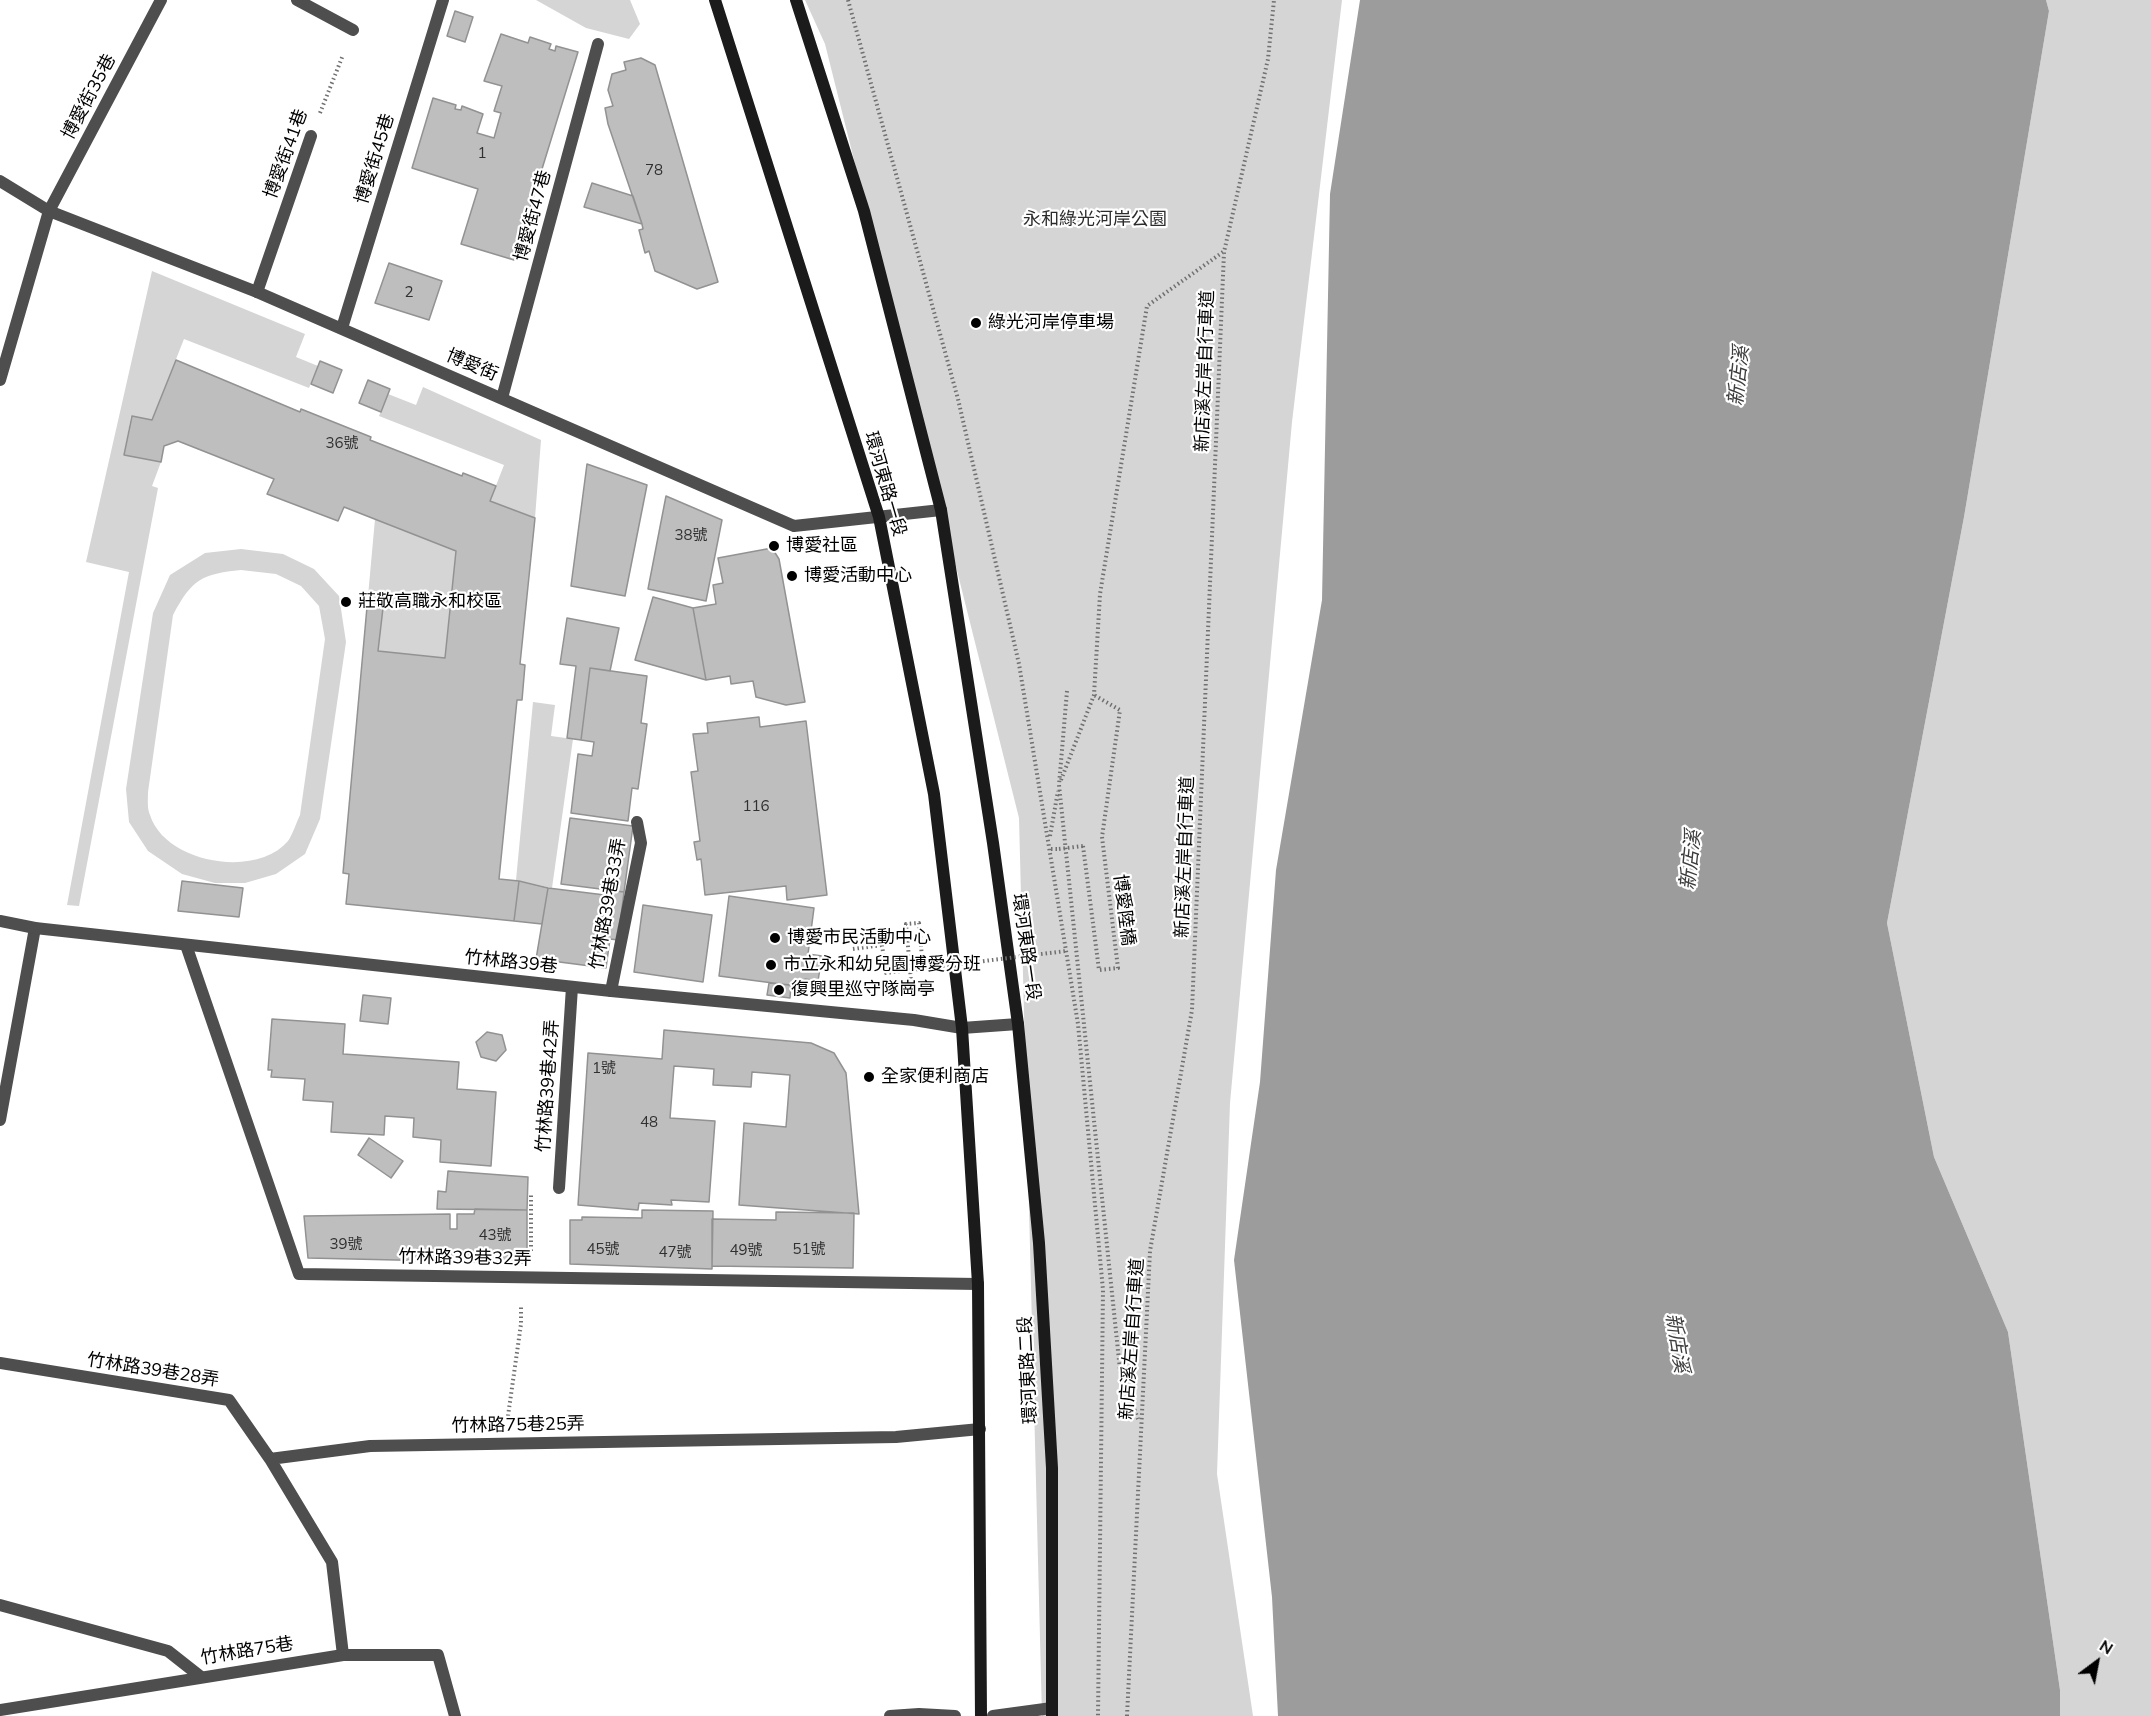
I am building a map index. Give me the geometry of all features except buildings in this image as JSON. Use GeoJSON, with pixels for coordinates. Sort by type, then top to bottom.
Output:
{"type":"FeatureCollection","features":[{"type":"Feature","properties":{"kind":"street","name":"博愛街35巷"},"geometry":{"type":"LineString","coordinates":[[0,380],[49,212],[161,0]]}},
{"type":"Feature","properties":{"kind":"street"},"geometry":{"type":"LineString","coordinates":[[297,0],[353,30]]}},
{"type":"Feature","properties":{"kind":"street","name":"博愛街45巷"},"geometry":{"type":"LineString","coordinates":[[342,328],[443,0]]}},
{"type":"Feature","properties":{"kind":"street","name":"環河東路一段"},"geometry":{"type":"LineString","coordinates":[[715,0],[879,517],[934,794],[962,1028]]}},
{"type":"Feature","properties":{"kind":"street","name":"環河東路一段"},"geometry":{"type":"LineString","coordinates":[[795,0],[864,211],[941,510],[1018,1024]]}},
{"type":"Feature","properties":{"kind":"street","name":"博愛街47巷"},"geometry":{"type":"LineString","coordinates":[[502,398],[598,44]]}},
{"type":"Feature","properties":{"kind":"street","name":"博愛街41巷"},"geometry":{"type":"LineString","coordinates":[[256,292],[310,136]]}},
{"type":"Feature","properties":{"kind":"street","name":"博愛街"},"geometry":{"type":"LineString","coordinates":[[0,181],[49,212],[256,292],[342,328],[794,526],[941,510]]}},
{"type":"Feature","properties":{"kind":"street","name":"竹林路39巷33弄"},"geometry":{"type":"LineString","coordinates":[[611,991],[641,843],[637,822]]}},
{"type":"Feature","properties":{"kind":"street","name":"竹林路39巷"},"geometry":{"type":"LineString","coordinates":[[0,921],[35,928],[186,945],[572,987],[914,1020],[962,1028],[1018,1024]]}},
{"type":"Feature","properties":{"kind":"street"},"geometry":{"type":"LineString","coordinates":[[0,1120],[35,928]]}},
{"type":"Feature","properties":{"kind":"street","name":"竹林路39巷32弄"},"geometry":{"type":"LineString","coordinates":[[186,945],[299,1274],[978,1284]]}},
{"type":"Feature","properties":{"kind":"street","name":"竹林路39巷42弄"},"geometry":{"type":"LineString","coordinates":[[559,1188],[572,987]]}},
{"type":"Feature","properties":{"kind":"street","name":"環河東路二段"},"geometry":{"type":"LineString","coordinates":[[1018,1024],[1039,1244],[1052,1468],[1052,1712]]}},
{"type":"Feature","properties":{"kind":"street"},"geometry":{"type":"LineString","coordinates":[[962,1028],[978,1284],[981,1716]]}},
{"type":"Feature","properties":{"kind":"street","name":"竹林路39巷28弄"},"geometry":{"type":"LineString","coordinates":[[0,1363],[229,1401],[270,1460]]}},
{"type":"Feature","properties":{"kind":"street","name":"竹林路75巷25弄"},"geometry":{"type":"LineString","coordinates":[[270,1460],[370,1446],[896,1437],[980,1429]]}},
{"type":"Feature","properties":{"kind":"street"},"geometry":{"type":"LineString","coordinates":[[270,1460],[332,1562],[342,1655]]}},
{"type":"Feature","properties":{"kind":"street"},"geometry":{"type":"LineString","coordinates":[[0,1605],[168,1651],[201,1677]]}},
{"type":"Feature","properties":{"kind":"street","name":"竹林路75巷"},"geometry":{"type":"LineString","coordinates":[[0,1710],[342,1655],[438,1655],[455,1716]]}},
{"type":"Feature","properties":{"kind":"street"},"geometry":{"type":"LineString","coordinates":[[993,1716],[1052,1712]]}},
{"type":"Feature","properties":{"kind":"street"},"geometry":{"type":"LineString","coordinates":[[890,1716],[919,1714],[955,1716]]}},
{"type":"Feature","properties":{"kind":"path","name":"新店溪左岸自行車道"},"geometry":{"type":"LineString","coordinates":[[1126,1716],[1150,1251],[1192,1010],[1224,252],[1268,60],[1274,0]]}},
{"type":"Feature","properties":{"kind":"path","name":"博愛街41巷"},"geometry":{"type":"LineString","coordinates":[[310,136],[353,30]]}},
{"type":"Feature","properties":{"kind":"path"},"geometry":{"type":"LineString","coordinates":[[1140,1422],[1120,1370],[1059,784],[1094,695],[1100,594],[1147,306],[1224,252]]}},
{"type":"Feature","properties":{"kind":"path"},"geometry":{"type":"LineString","coordinates":[[1049,839],[1059,784],[1067,692]]}},
{"type":"Feature","properties":{"kind":"path","name":"博愛陸橋"},"geometry":{"type":"LineString","coordinates":[[1051,849],[1083,846],[1099,970],[1118,968],[1102,837],[1120,710],[1094,695]]}},
{"type":"Feature","properties":{"kind":"path"},"geometry":{"type":"LineString","coordinates":[[909,961],[906,924],[919,923],[923,969]]}},
{"type":"Feature","properties":{"kind":"path"},"geometry":{"type":"LineString","coordinates":[[853,948],[882,945],[886,973],[1066,951]]}},
{"type":"Feature","properties":{"kind":"green space"},"geometry":{"type":"Polygon","coordinates":[[[536,0],[630,0],[640,24],[629,39],[586,28],[536,0]]]}},
{"type":"Feature","properties":{"kind":"green space","name":"永和綠光河岸公園"},"geometry":{"type":"Polygon","coordinates":[[[805,0],[1342,0],[1292,422],[1230,1103],[1217,1474],[1253,1716],[1042,1716],[1019,818],[825,44],[805,0]]]}},
{"type":"Feature","properties":{"kind":"green space"},"geometry":{"type":"Polygon","coordinates":[[[2046,0],[2151,0],[2151,1716],[2060,1716],[2060,1690],[2008,1332],[1934,1157],[1887,923],[1964,517],[2049,11],[2046,0]]]}},
{"type":"Feature","properties":{"kind":"green space"},"geometry":{"type":"Polygon","coordinates":[[[152,271],[305,334],[296,357],[318,366],[309,388],[184,339],[152,420],[131,416],[124,455],[161,462],[152,486],[158,488],[79,906],[67,905],[129,572],[86,562],[152,271]]]}},
{"type":"Feature","properties":{"kind":"green space"},"geometry":{"type":"Polygon","coordinates":[[[423,387],[541,440],[535,518],[490,501],[504,465],[379,416],[388,394],[416,405],[423,387]]]}},
{"type":"Feature","properties":{"kind":"green space"},"geometry":{"type":"Polygon","coordinates":[[[375,519],[456,551],[445,658],[378,651],[383,609],[367,607],[375,519]]]}},
{"type":"Feature","properties":{"kind":"green space"},"geometry":{"type":"Polygon","coordinates":[[[241,549],[283,554],[314,569],[339,596],[346,642],[320,819],[305,854],[276,874],[245,883],[215,883],[182,874],[148,851],[129,822],[126,789],[153,613],[170,575],[205,553],[241,549]],[[241,570],[207,577],[200,580],[186,593],[173,615],[148,792],[148,810],[159,831],[173,845],[213,860],[234,862],[255,860],[273,853],[288,841],[300,815],[325,639],[319,606],[301,586],[276,574],[241,570]]]}},
{"type":"Feature","properties":{"kind":"green space"},"geometry":{"type":"Polygon","coordinates":[[[533,702],[555,705],[551,736],[573,739],[552,888],[516,880],[533,702]]]}},
{"type":"Feature","properties":{"kind":"water","name":"新店溪"},"geometry":{"type":"Polygon","coordinates":[[[1360,0],[2046,0],[2049,11],[1964,517],[1887,923],[1934,1157],[2008,1332],[2060,1690],[2060,1716],[1278,1716],[1272,1597],[1234,1260],[1260,1082],[1276,870],[1322,600],[1330,194],[1360,0]]]}},
{"type":"Feature","properties":{"kind":"place","name":"綠光河岸停車場"},"geometry":{"type":"Point","coordinates":[976,323]}},
{"type":"Feature","properties":{"kind":"place","name":"博愛社區"},"geometry":{"type":"Point","coordinates":[774,546]}},
{"type":"Feature","properties":{"kind":"place","name":"博愛活動中心"},"geometry":{"type":"Point","coordinates":[792,576]}},
{"type":"Feature","properties":{"kind":"place","name":"莊敬高職永和校區"},"geometry":{"type":"Point","coordinates":[346,602]}},
{"type":"Feature","properties":{"kind":"place","name":"博愛市民活動中心"},"geometry":{"type":"Point","coordinates":[775,938]}},
{"type":"Feature","properties":{"kind":"place","name":"市立永和幼兒園博愛分班"},"geometry":{"type":"Point","coordinates":[771,965]}},
{"type":"Feature","properties":{"kind":"place","name":"復興里巡守隊崗亭"},"geometry":{"type":"Point","coordinates":[779,990]}},
{"type":"Feature","properties":{"kind":"place","name":"全家便利商店"},"geometry":{"type":"Point","coordinates":[869,1077]}}]}
